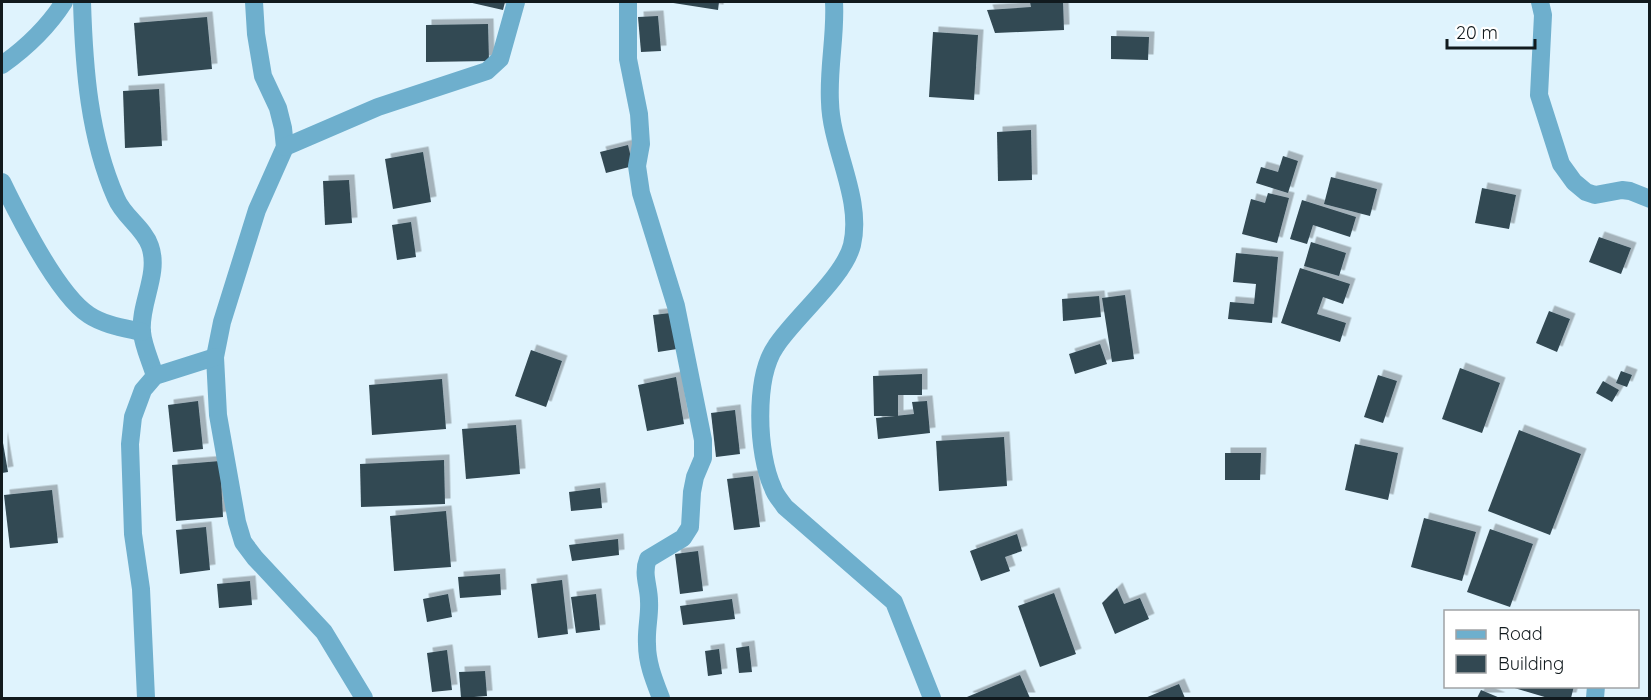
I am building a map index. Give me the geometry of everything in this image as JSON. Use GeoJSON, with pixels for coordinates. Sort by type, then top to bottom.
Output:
{"type":"FeatureCollection","features":[{"type":"Feature","properties":{"kind":"street"},"geometry":{"type":"LineString","coordinates":[[2,65],[26,47],[64,2]]}},
{"type":"Feature","properties":{"kind":"street"},"geometry":{"type":"LineString","coordinates":[[82,2],[84,54],[92,119],[97,139],[117,201],[150,246],[153,268],[144,302],[142,332],[155,376]]}},
{"type":"Feature","properties":{"kind":"street"},"geometry":{"type":"LineString","coordinates":[[254,2],[256,34],[263,76],[284,128],[285,147],[257,210],[222,322],[215,357],[218,416],[237,522],[243,542],[324,632],[364,699]]}},
{"type":"Feature","properties":{"kind":"street"},"geometry":{"type":"LineString","coordinates":[[285,147],[378,107],[487,71],[500,59],[516,2]]}},
{"type":"Feature","properties":{"kind":"street"},"geometry":{"type":"LineString","coordinates":[[628,2],[628,59],[639,114],[640,144],[637,166],[641,193],[676,306],[703,440],[703,458],[692,492],[690,527],[683,538],[648,559],[644,569],[650,601],[648,660],[661,699]]}},
{"type":"Feature","properties":{"kind":"street"},"geometry":{"type":"LineString","coordinates":[[834,2],[830,103],[855,215],[852,245],[842,267],[774,348],[765,373],[759,413],[764,455],[772,488],[785,507],[894,602],[932,699]]}},
{"type":"Feature","properties":{"kind":"street"},"geometry":{"type":"LineString","coordinates":[[1540,2],[1543,15],[1539,95],[1561,164],[1574,182],[1586,192],[1595,195],[1622,190],[1636,192],[1650,199]]}},
{"type":"Feature","properties":{"kind":"street"},"geometry":{"type":"LineString","coordinates":[[2,182],[49,267],[73,302],[91,316],[142,332]]}},
{"type":"Feature","properties":{"kind":"street"},"geometry":{"type":"LineString","coordinates":[[146,698],[141,589],[133,534],[130,444],[133,417],[143,390],[155,376],[215,357]]}},
{"type":"Feature","properties":{"kind":"building"},"geometry":{"type":"Polygon","coordinates":[[[468,2],[505,2],[503,10],[468,2]]]}},
{"type":"Feature","properties":{"kind":"building"},"geometry":{"type":"Polygon","coordinates":[[[667,2],[719,2],[718,10],[667,2]]]}},
{"type":"Feature","properties":{"kind":"building"},"geometry":{"type":"Polygon","coordinates":[[[1030,2],[1063,2],[1064,30],[995,33],[987,10],[1031,7],[1030,2]]]}},
{"type":"Feature","properties":{"kind":"building"},"geometry":{"type":"Polygon","coordinates":[[[658,16],[661,51],[641,52],[638,17],[658,16]]]}},
{"type":"Feature","properties":{"kind":"building"},"geometry":{"type":"Polygon","coordinates":[[[207,17],[212,69],[138,76],[134,23],[207,17]]]}},
{"type":"Feature","properties":{"kind":"building"},"geometry":{"type":"Polygon","coordinates":[[[488,24],[489,61],[426,62],[426,25],[488,24]]]}},
{"type":"Feature","properties":{"kind":"building"},"geometry":{"type":"Polygon","coordinates":[[[933,32],[978,35],[974,100],[929,97],[933,32]]]}},
{"type":"Feature","properties":{"kind":"building"},"geometry":{"type":"Polygon","coordinates":[[[1111,36],[1149,37],[1148,60],[1111,59],[1111,36]]]}},
{"type":"Feature","properties":{"kind":"building"},"geometry":{"type":"Polygon","coordinates":[[[159,89],[162,146],[125,148],[123,91],[159,89]]]}},
{"type":"Feature","properties":{"kind":"building"},"geometry":{"type":"Polygon","coordinates":[[[1031,130],[1032,180],[998,181],[997,132],[1031,130]]]}},
{"type":"Feature","properties":{"kind":"building"},"geometry":{"type":"Polygon","coordinates":[[[628,145],[633,166],[606,173],[600,152],[628,145]]]}},
{"type":"Feature","properties":{"kind":"building"},"geometry":{"type":"Polygon","coordinates":[[[423,152],[431,202],[393,209],[385,159],[423,152]]]}},
{"type":"Feature","properties":{"kind":"building"},"geometry":{"type":"Polygon","coordinates":[[[1283,156],[1298,161],[1288,193],[1256,183],[1261,167],[1278,172],[1283,156]]]}},
{"type":"Feature","properties":{"kind":"building"},"geometry":{"type":"Polygon","coordinates":[[[1331,177],[1377,189],[1370,216],[1324,204],[1331,177]]]}},
{"type":"Feature","properties":{"kind":"building"},"geometry":{"type":"Polygon","coordinates":[[[349,180],[352,223],[325,225],[323,181],[349,180]]]}},
{"type":"Feature","properties":{"kind":"building"},"geometry":{"type":"Polygon","coordinates":[[[1482,188],[1516,195],[1509,229],[1475,223],[1482,188]]]}},
{"type":"Feature","properties":{"kind":"building"},"geometry":{"type":"Polygon","coordinates":[[[1268,193],[1289,198],[1277,243],[1242,234],[1251,199],[1265,203],[1268,193]]]}},
{"type":"Feature","properties":{"kind":"building"},"geometry":{"type":"Polygon","coordinates":[[[1302,200],[1356,217],[1350,237],[1313,225],[1307,244],[1290,239],[1302,200]]]}},
{"type":"Feature","properties":{"kind":"building"},"geometry":{"type":"Polygon","coordinates":[[[411,222],[416,257],[397,260],[392,225],[411,222]]]}},
{"type":"Feature","properties":{"kind":"building"},"geometry":{"type":"Polygon","coordinates":[[[1599,237],[1631,248],[1621,274],[1589,262],[1599,237]]]}},
{"type":"Feature","properties":{"kind":"building"},"geometry":{"type":"Polygon","coordinates":[[[1311,242],[1346,253],[1339,276],[1304,266],[1311,242]]]}},
{"type":"Feature","properties":{"kind":"building"},"geometry":{"type":"Polygon","coordinates":[[[1236,253],[1278,257],[1272,323],[1228,319],[1230,302],[1254,304],[1256,284],[1233,282],[1236,253]]]}},
{"type":"Feature","properties":{"kind":"building"},"geometry":{"type":"Polygon","coordinates":[[[1300,268],[1350,284],[1343,304],[1323,297],[1317,314],[1346,323],[1340,342],[1281,323],[1300,268]]]}},
{"type":"Feature","properties":{"kind":"building"},"geometry":{"type":"Polygon","coordinates":[[[1125,295],[1134,359],[1112,362],[1102,298],[1125,295]]]}},
{"type":"Feature","properties":{"kind":"building"},"geometry":{"type":"Polygon","coordinates":[[[1099,296],[1101,317],[1063,321],[1062,299],[1099,296]]]}},
{"type":"Feature","properties":{"kind":"building"},"geometry":{"type":"Polygon","coordinates":[[[1549,311],[1570,319],[1557,352],[1536,343],[1549,311]]]}},
{"type":"Feature","properties":{"kind":"building"},"geometry":{"type":"Polygon","coordinates":[[[671,313],[677,349],[658,352],[653,315],[671,313]]]}},
{"type":"Feature","properties":{"kind":"building"},"geometry":{"type":"Polygon","coordinates":[[[1100,344],[1107,364],[1075,374],[1069,354],[1100,344]]]}},
{"type":"Feature","properties":{"kind":"building"},"geometry":{"type":"Polygon","coordinates":[[[531,350],[562,361],[546,407],[515,396],[531,350]]]}},
{"type":"Feature","properties":{"kind":"building"},"geometry":{"type":"Polygon","coordinates":[[[1460,368],[1500,383],[1482,433],[1442,419],[1460,368]]]}},
{"type":"Feature","properties":{"kind":"building"},"geometry":{"type":"Polygon","coordinates":[[[1621,371],[1632,375],[1627,387],[1616,383],[1621,371]]]}},
{"type":"Feature","properties":{"kind":"building"},"geometry":{"type":"Polygon","coordinates":[[[922,374],[922,395],[898,395],[898,416],[874,416],[873,376],[922,374]]]}},
{"type":"Feature","properties":{"kind":"building"},"geometry":{"type":"Polygon","coordinates":[[[1378,375],[1397,381],[1383,423],[1364,417],[1378,375]]]}},
{"type":"Feature","properties":{"kind":"building"},"geometry":{"type":"Polygon","coordinates":[[[676,377],[684,424],[647,431],[638,385],[676,377]]]}},
{"type":"Feature","properties":{"kind":"building"},"geometry":{"type":"Polygon","coordinates":[[[442,379],[446,429],[372,435],[369,385],[442,379]]]}},
{"type":"Feature","properties":{"kind":"building"},"geometry":{"type":"Polygon","coordinates":[[[1603,381],[1619,390],[1612,402],[1596,393],[1603,381]]]}},
{"type":"Feature","properties":{"kind":"building"},"geometry":{"type":"Polygon","coordinates":[[[198,401],[203,449],[173,452],[168,405],[198,401]]]}},
{"type":"Feature","properties":{"kind":"building"},"geometry":{"type":"Polygon","coordinates":[[[927,401],[930,433],[878,439],[876,418],[914,414],[912,402],[927,401]]]}},
{"type":"Feature","properties":{"kind":"building"},"geometry":{"type":"Polygon","coordinates":[[[735,410],[740,454],[716,457],[711,413],[735,410]]]}},
{"type":"Feature","properties":{"kind":"building"},"geometry":{"type":"Polygon","coordinates":[[[516,425],[520,474],[466,479],[462,429],[516,425]]]}},
{"type":"Feature","properties":{"kind":"building"},"geometry":{"type":"Polygon","coordinates":[[[1519,430],[1581,454],[1550,535],[1488,511],[1519,430]]]}},
{"type":"Feature","properties":{"kind":"building"},"geometry":{"type":"Polygon","coordinates":[[[2,437],[8,472],[2,473],[2,437]]]}},
{"type":"Feature","properties":{"kind":"building"},"geometry":{"type":"Polygon","coordinates":[[[1004,437],[1007,486],[939,491],[936,441],[1004,437]]]}},
{"type":"Feature","properties":{"kind":"building"},"geometry":{"type":"Polygon","coordinates":[[[1355,444],[1398,453],[1388,500],[1345,490],[1355,444]]]}},
{"type":"Feature","properties":{"kind":"building"},"geometry":{"type":"Polygon","coordinates":[[[1225,453],[1261,453],[1260,480],[1225,480],[1225,453]]]}},
{"type":"Feature","properties":{"kind":"building"},"geometry":{"type":"Polygon","coordinates":[[[444,460],[445,504],[361,507],[360,464],[444,460]]]}},
{"type":"Feature","properties":{"kind":"building"},"geometry":{"type":"Polygon","coordinates":[[[220,461],[223,517],[176,521],[172,465],[220,461]]]}},
{"type":"Feature","properties":{"kind":"building"},"geometry":{"type":"Polygon","coordinates":[[[753,476],[760,527],[734,530],[727,479],[753,476]]]}},
{"type":"Feature","properties":{"kind":"building"},"geometry":{"type":"Polygon","coordinates":[[[600,488],[602,508],[571,511],[569,492],[600,488]]]}},
{"type":"Feature","properties":{"kind":"building"},"geometry":{"type":"Polygon","coordinates":[[[52,490],[58,543],[10,548],[4,495],[52,490]]]}},
{"type":"Feature","properties":{"kind":"building"},"geometry":{"type":"Polygon","coordinates":[[[446,511],[451,567],[394,571],[390,516],[446,511]]]}},
{"type":"Feature","properties":{"kind":"building"},"geometry":{"type":"Polygon","coordinates":[[[1424,518],[1476,532],[1462,581],[1411,567],[1424,518]]]}},
{"type":"Feature","properties":{"kind":"building"},"geometry":{"type":"Polygon","coordinates":[[[206,527],[210,570],[180,574],[176,530],[206,527]]]}},
{"type":"Feature","properties":{"kind":"building"},"geometry":{"type":"Polygon","coordinates":[[[1490,529],[1533,544],[1510,607],[1467,592],[1490,529]]]}},
{"type":"Feature","properties":{"kind":"building"},"geometry":{"type":"Polygon","coordinates":[[[1017,534],[1022,551],[1005,557],[1010,571],[981,581],[970,551],[1017,534]]]}},
{"type":"Feature","properties":{"kind":"building"},"geometry":{"type":"Polygon","coordinates":[[[618,539],[619,555],[572,561],[569,545],[618,539]]]}},
{"type":"Feature","properties":{"kind":"building"},"geometry":{"type":"Polygon","coordinates":[[[698,551],[703,591],[680,594],[675,554],[698,551]]]}},
{"type":"Feature","properties":{"kind":"building"},"geometry":{"type":"Polygon","coordinates":[[[500,574],[501,595],[460,598],[458,577],[500,574]]]}},
{"type":"Feature","properties":{"kind":"building"},"geometry":{"type":"Polygon","coordinates":[[[562,580],[568,634],[538,638],[531,584],[562,580]]]}},
{"type":"Feature","properties":{"kind":"building"},"geometry":{"type":"Polygon","coordinates":[[[250,581],[252,605],[219,608],[217,584],[250,581]]]}},
{"type":"Feature","properties":{"kind":"building"},"geometry":{"type":"Polygon","coordinates":[[[1117,588],[1124,604],[1140,598],[1149,619],[1115,634],[1102,603],[1117,588]]]}},
{"type":"Feature","properties":{"kind":"building"},"geometry":{"type":"Polygon","coordinates":[[[1054,593],[1076,654],[1040,667],[1018,606],[1054,593]]]}},
{"type":"Feature","properties":{"kind":"building"},"geometry":{"type":"Polygon","coordinates":[[[448,594],[452,617],[427,622],[423,599],[448,594]]]}},
{"type":"Feature","properties":{"kind":"building"},"geometry":{"type":"Polygon","coordinates":[[[596,594],[600,630],[576,633],[571,597],[596,594]]]}},
{"type":"Feature","properties":{"kind":"building"},"geometry":{"type":"Polygon","coordinates":[[[732,599],[735,619],[683,625],[680,606],[732,599]]]}},
{"type":"Feature","properties":{"kind":"building"},"geometry":{"type":"Polygon","coordinates":[[[749,646],[752,672],[739,673],[736,648],[749,646]]]}},
{"type":"Feature","properties":{"kind":"building"},"geometry":{"type":"Polygon","coordinates":[[[719,649],[722,674],[708,676],[705,651],[719,649]]]}},
{"type":"Feature","properties":{"kind":"building"},"geometry":{"type":"Polygon","coordinates":[[[447,650],[452,690],[432,692],[427,653],[447,650]]]}},
{"type":"Feature","properties":{"kind":"building"},"geometry":{"type":"Polygon","coordinates":[[[485,671],[487,696],[461,698],[459,672],[485,671]]]}},
{"type":"Feature","properties":{"kind":"building"},"geometry":{"type":"Polygon","coordinates":[[[1020,675],[1030,698],[967,697],[1020,675]]]}},
{"type":"Feature","properties":{"kind":"building"},"geometry":{"type":"Polygon","coordinates":[[[1179,684],[1185,698],[1145,698],[1179,684]]]}},
{"type":"Feature","properties":{"kind":"building"},"geometry":{"type":"Polygon","coordinates":[[[1515,688],[1574,688],[1571,698],[1548,698],[1515,688]]]}},
{"type":"Feature","properties":{"kind":"building"},"geometry":{"type":"Polygon","coordinates":[[[1481,690],[1500,698],[1477,698],[1481,690]]]}}]}
